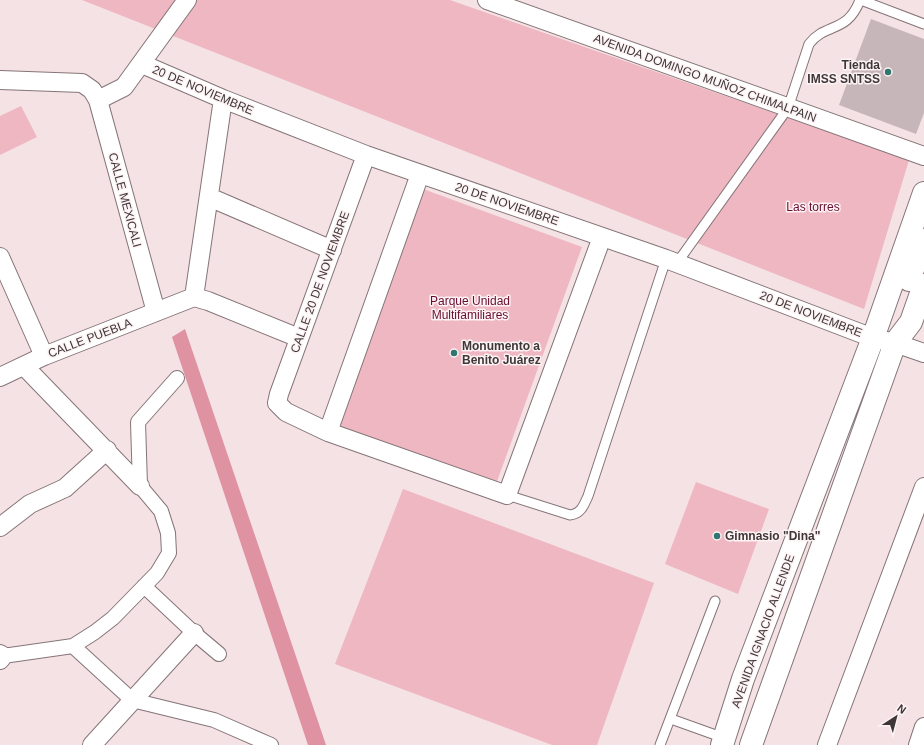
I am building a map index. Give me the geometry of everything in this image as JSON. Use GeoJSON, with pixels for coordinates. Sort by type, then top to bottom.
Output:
{"type":"FeatureCollection","features":[{"type":"Feature","properties":{"kind":"street"},"geometry":{"type":"LineString","coordinates":[[0,80],[82,83],[98,95],[124,87],[188,0]]}},
{"type":"Feature","properties":{"kind":"street","name":"AVENIDA DOMINGO MUÑOZ CHIMALPAIN"},"geometry":{"type":"LineString","coordinates":[[487,0],[924,156]]}},
{"type":"Feature","properties":{"kind":"street","name":"20 DE NOVIEMBRE"},"geometry":{"type":"LineString","coordinates":[[142,64],[223,99],[366,155],[671,261],[873,338],[895,343],[924,353]]}},
{"type":"Feature","properties":{"kind":"street","name":"CALLE MEXICALI"},"geometry":{"type":"LineString","coordinates":[[98,95],[175,305]]}},
{"type":"Feature","properties":{"kind":"street"},"geometry":{"type":"LineString","coordinates":[[223,99],[209,197],[175,305],[208,301],[299,338]]}},
{"type":"Feature","properties":{"kind":"street","name":"CALLE 20 DE NOVIEMBRE"},"geometry":{"type":"LineString","coordinates":[[328,432],[286,412],[280,408],[277,403],[299,338],[366,155]]}},
{"type":"Feature","properties":{"kind":"street"},"geometry":{"type":"LineString","coordinates":[[420,174],[328,432],[507,495],[602,237]]}},
{"type":"Feature","properties":{"kind":"street","name":"AVENIDA IGNACIO ALLENDE"},"geometry":{"type":"LineString","coordinates":[[723,742],[743,679],[873,338],[924,192]]}},
{"type":"Feature","properties":{"kind":"street"},"geometry":{"type":"LineString","coordinates":[[209,197],[332,250]]}},
{"type":"Feature","properties":{"kind":"street"},"geometry":{"type":"LineString","coordinates":[[895,343],[895,319],[924,240]]}},
{"type":"Feature","properties":{"kind":"street"},"geometry":{"type":"LineString","coordinates":[[0,257],[44,356]]}},
{"type":"Feature","properties":{"kind":"street"},"geometry":{"type":"LineString","coordinates":[[751,745],[895,343],[911,322],[924,285]]}},
{"type":"Feature","properties":{"kind":"street","name":"CALLE PUEBLA"},"geometry":{"type":"LineString","coordinates":[[0,377],[44,356],[175,305]]}},
{"type":"Feature","properties":{"kind":"street"},"geometry":{"type":"LineString","coordinates":[[1,657],[73,646],[113,618],[157,573],[169,553],[168,533],[161,511],[107,450],[24,366]]}},
{"type":"Feature","properties":{"kind":"street"},"geometry":{"type":"LineString","coordinates":[[140,486],[138,422],[177,378]]}},
{"type":"Feature","properties":{"kind":"street"},"geometry":{"type":"LineString","coordinates":[[0,527],[30,504],[65,488],[74,482],[107,450]]}},
{"type":"Feature","properties":{"kind":"street"},"geometry":{"type":"LineString","coordinates":[[827,745],[924,487]]}},
{"type":"Feature","properties":{"kind":"street"},"geometry":{"type":"LineString","coordinates":[[144,586],[194,633],[219,654]]}},
{"type":"Feature","properties":{"kind":"street"},"geometry":{"type":"LineString","coordinates":[[92,745],[194,633]]}},
{"type":"Feature","properties":{"kind":"street"},"geometry":{"type":"LineString","coordinates":[[73,646],[132,700],[214,720],[271,745]]}},
{"type":"Feature","properties":{"kind":"street"},"geometry":{"type":"LineString","coordinates":[[918,745],[924,727]]}},
{"type":"Feature","properties":{"kind":"lane"},"geometry":{"type":"LineString","coordinates":[[507,495],[570,515],[577,514],[583,508],[671,261],[788,108],[809,44],[814,36],[840,26],[849,19],[856,10],[860,0],[924,24]]}},
{"type":"Feature","properties":{"kind":"lane"},"geometry":{"type":"LineString","coordinates":[[660,745],[715,601]]}},
{"type":"Feature","properties":{"kind":"lane"},"geometry":{"type":"LineString","coordinates":[[671,719],[723,742]]}},
{"type":"Feature","properties":{"kind":"green space","name":"Las torres"},"geometry":{"type":"Polygon","coordinates":[[[82,0],[450,0],[909,160],[864,309],[82,0]]]}},
{"type":"Feature","properties":{"kind":"green space"},"geometry":{"type":"Polygon","coordinates":[[[21,106],[37,137],[0,155],[0,116],[21,106]]]}},
{"type":"Feature","properties":{"kind":"green space","name":"Parque Unidad Multifamiliares"},"geometry":{"type":"Polygon","coordinates":[[[423,189],[582,247],[496,484],[337,426],[423,189]]]}},
{"type":"Feature","properties":{"kind":"green space","name":"Gimnasio \"Dina\""},"geometry":{"type":"Polygon","coordinates":[[[696,482],[769,509],[738,594],[665,564],[696,482]]]}},
{"type":"Feature","properties":{"kind":"green space"},"geometry":{"type":"Polygon","coordinates":[[[403,489],[654,583],[597,745],[552,745],[335,664],[403,489]]]}},
{"type":"Feature","properties":{"kind":"shaded area"},"geometry":{"type":"Polygon","coordinates":[[[185,329],[326,745],[308,745],[172,337],[185,329]]]}},
{"type":"Feature","properties":{"kind":"building","name":"Tienda IMSS SNTSS"},"geometry":{"type":"Polygon","coordinates":[[[871,19],[924,39],[924,113],[916,134],[839,105],[871,19]]]}},
{"type":"Feature","properties":{"kind":"place","name":"Tienda IMSS SNTSS"},"geometry":{"type":"Point","coordinates":[888,72]}},
{"type":"Feature","properties":{"kind":"place","name":"Monumento a Benito Juárez"},"geometry":{"type":"Point","coordinates":[454,353]}},
{"type":"Feature","properties":{"kind":"place","name":"Gimnasio \"Dina\""},"geometry":{"type":"Point","coordinates":[717,536]}}]}
